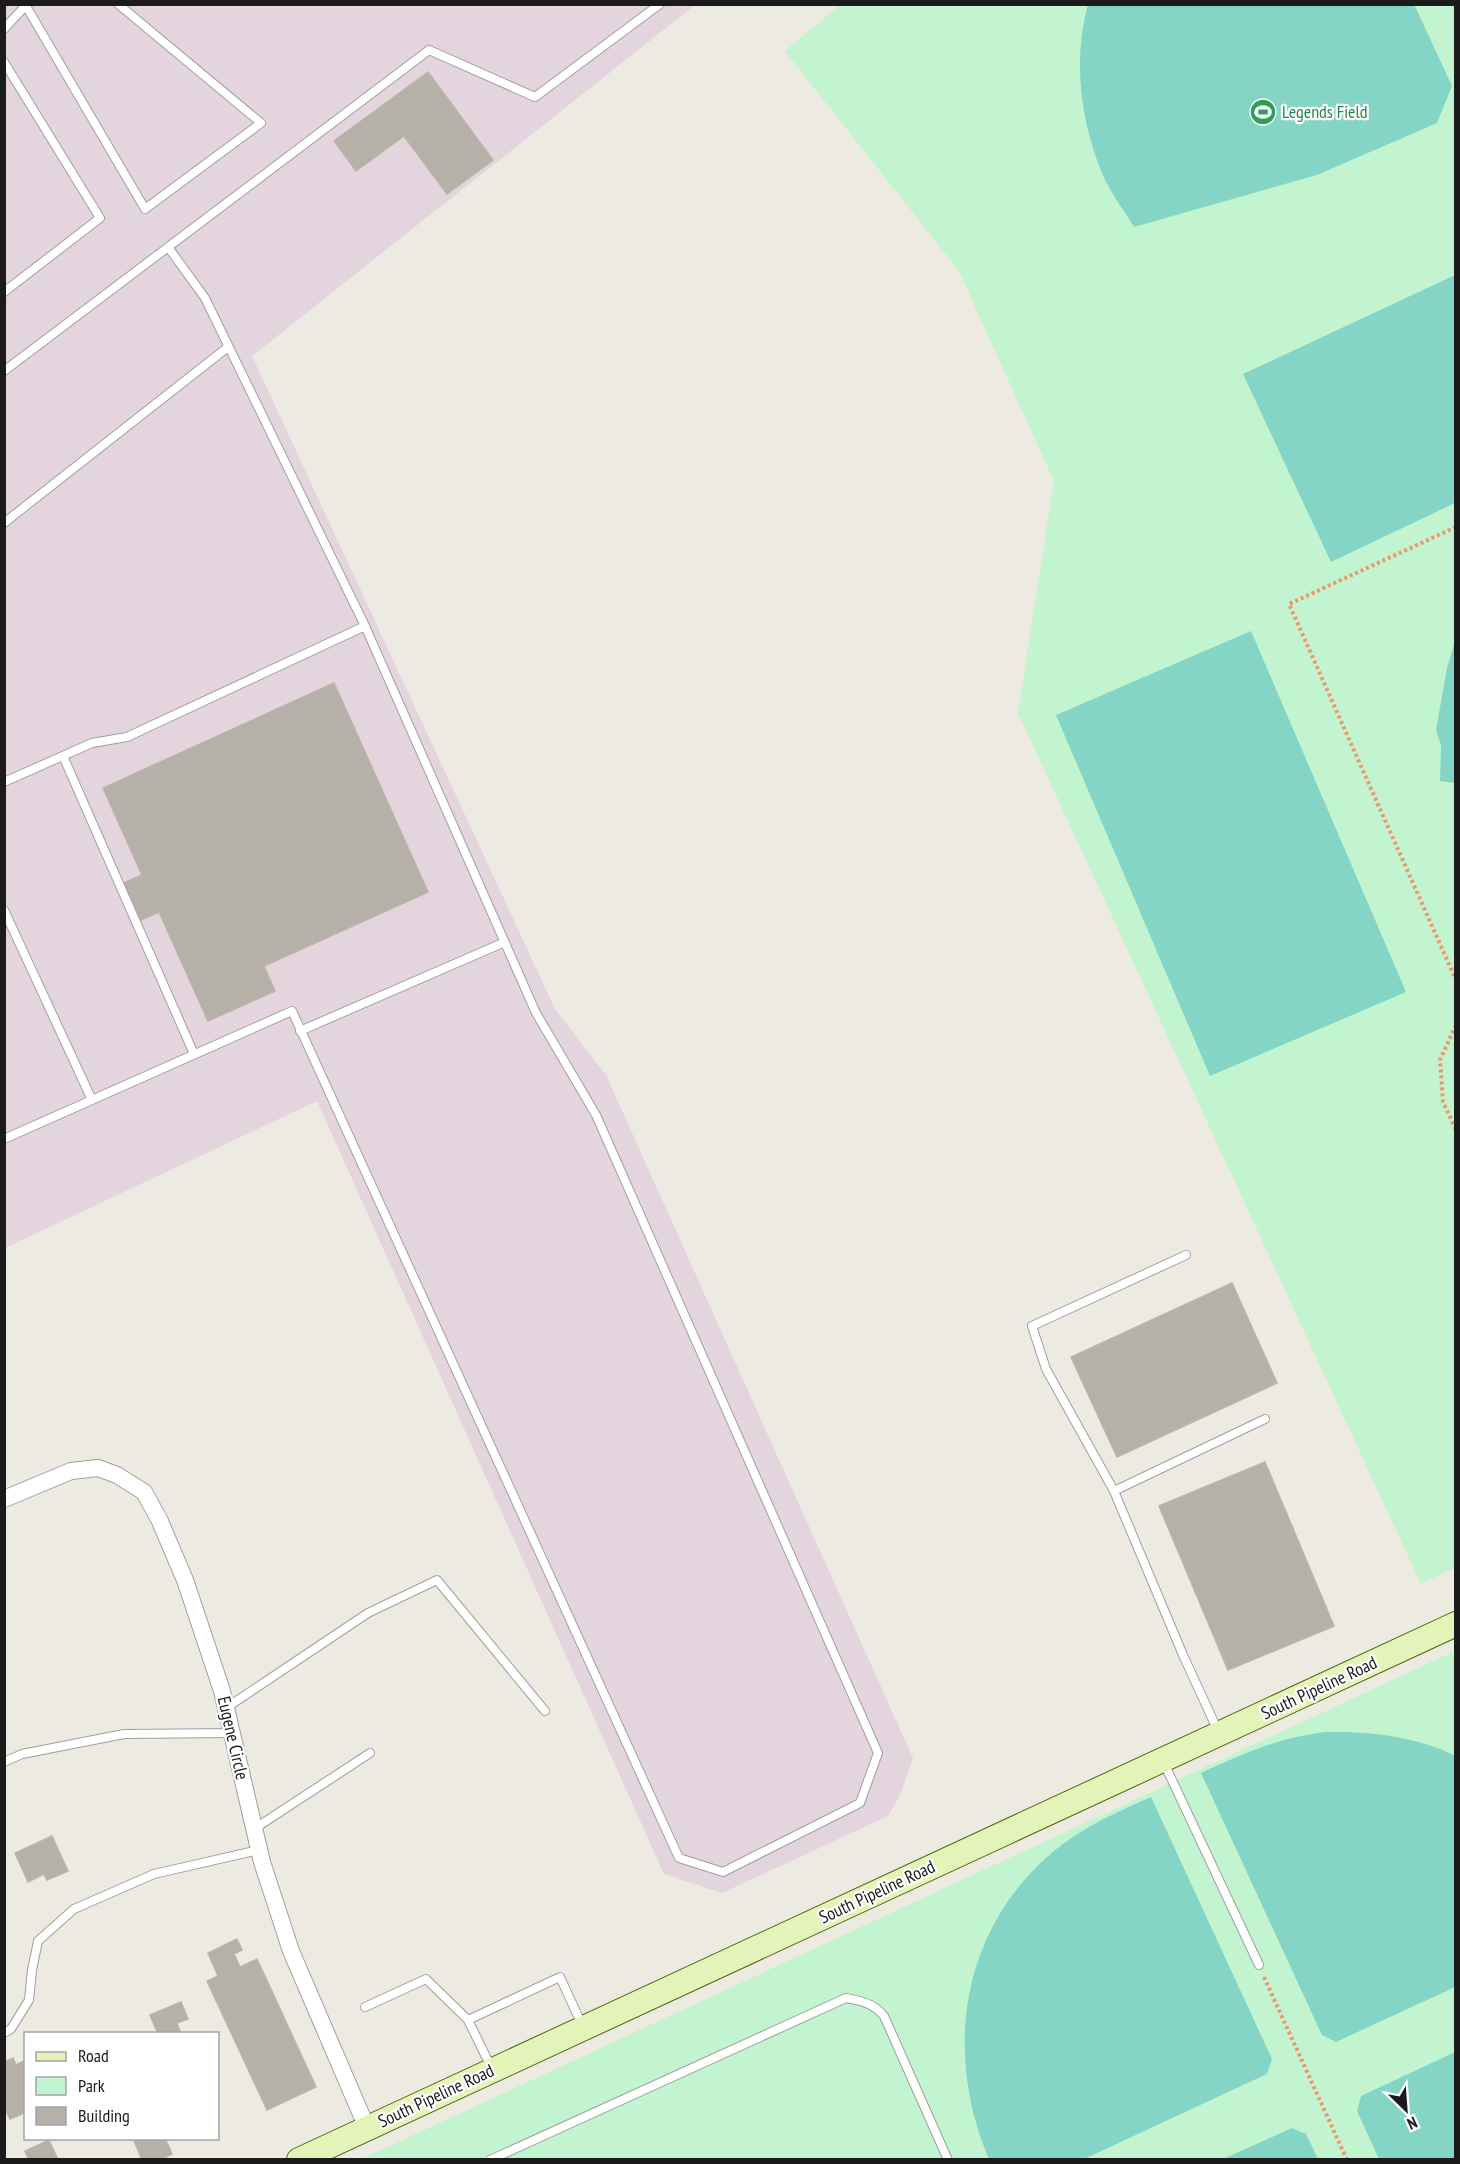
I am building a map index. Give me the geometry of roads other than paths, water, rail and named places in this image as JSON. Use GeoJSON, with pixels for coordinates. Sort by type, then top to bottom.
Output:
{"type":"FeatureCollection","features":[{"type":"Feature","properties":{"kind":"street","name":"Eugene Circle"},"geometry":{"type":"LineString","coordinates":[[4,1499],[71,1471],[98,1468],[117,1475],[144,1492],[159,1518],[185,1580],[222,1691],[259,1850],[291,1951],[367,2128]]}},
{"type":"Feature","properties":{"kind":"street","name":"South Pipeline Road"},"geometry":{"type":"LineString","coordinates":[[313,2157],[367,2128],[1455,1624]]}},
{"type":"Feature","properties":{"kind":"lane"},"geometry":{"type":"LineString","coordinates":[[4,29],[26,5],[145,209],[261,123],[118,4]]}},
{"type":"Feature","properties":{"kind":"lane"},"geometry":{"type":"LineString","coordinates":[[4,371],[429,50],[536,98],[660,4]]}},
{"type":"Feature","properties":{"kind":"lane"},"geometry":{"type":"LineString","coordinates":[[4,62],[100,218],[4,292]]}},
{"type":"Feature","properties":{"kind":"lane"},"geometry":{"type":"LineString","coordinates":[[4,1139],[292,1011],[679,1858],[723,1872],[860,1803],[878,1754],[596,1115],[536,1013],[365,626],[205,298],[168,247]]}},
{"type":"Feature","properties":{"kind":"lane"},"geometry":{"type":"LineString","coordinates":[[4,523],[228,346]]}},
{"type":"Feature","properties":{"kind":"lane"},"geometry":{"type":"LineString","coordinates":[[4,782],[92,743],[127,737],[365,626]]}},
{"type":"Feature","properties":{"kind":"lane"},"geometry":{"type":"LineString","coordinates":[[63,756],[194,1054]]}},
{"type":"Feature","properties":{"kind":"lane"},"geometry":{"type":"LineString","coordinates":[[4,910],[92,1100]]}},
{"type":"Feature","properties":{"kind":"lane"},"geometry":{"type":"LineString","coordinates":[[300,1031],[505,942]]}},
{"type":"Feature","properties":{"kind":"lane"},"geometry":{"type":"LineString","coordinates":[[1186,1255],[1032,1326],[1046,1369],[1114,1491],[1183,1655],[1220,1734]]}},
{"type":"Feature","properties":{"kind":"lane"},"geometry":{"type":"LineString","coordinates":[[1114,1491],[1265,1419]]}},
{"type":"Feature","properties":{"kind":"lane"},"geometry":{"type":"LineString","coordinates":[[226,1708],[368,1613],[437,1580],[545,1711]]}},
{"type":"Feature","properties":{"kind":"lane"},"geometry":{"type":"LineString","coordinates":[[4,1762],[22,1754],[124,1734],[232,1732]]}},
{"type":"Feature","properties":{"kind":"lane"},"geometry":{"type":"LineString","coordinates":[[254,1829],[370,1753]]}},
{"type":"Feature","properties":{"kind":"lane"},"geometry":{"type":"LineString","coordinates":[[1162,1761],[1259,1965]]}},
{"type":"Feature","properties":{"kind":"lane"},"geometry":{"type":"LineString","coordinates":[[4,2033],[11,2029],[29,2000],[38,1941],[74,1910],[154,1874],[259,1850]]}},
{"type":"Feature","properties":{"kind":"lane"},"geometry":{"type":"LineString","coordinates":[[468,2020],[560,1977],[584,2028]]}},
{"type":"Feature","properties":{"kind":"lane"},"geometry":{"type":"LineString","coordinates":[[365,2007],[426,1979],[468,2020],[492,2070]]}},
{"type":"Feature","properties":{"kind":"lane"},"geometry":{"type":"LineString","coordinates":[[490,2160],[846,1998],[877,2007],[884,2016],[948,2160]]}},
{"type":"Feature","properties":{"kind":"place","name":"Legends Field"},"geometry":{"type":"Point","coordinates":[1263,112]}}]}
